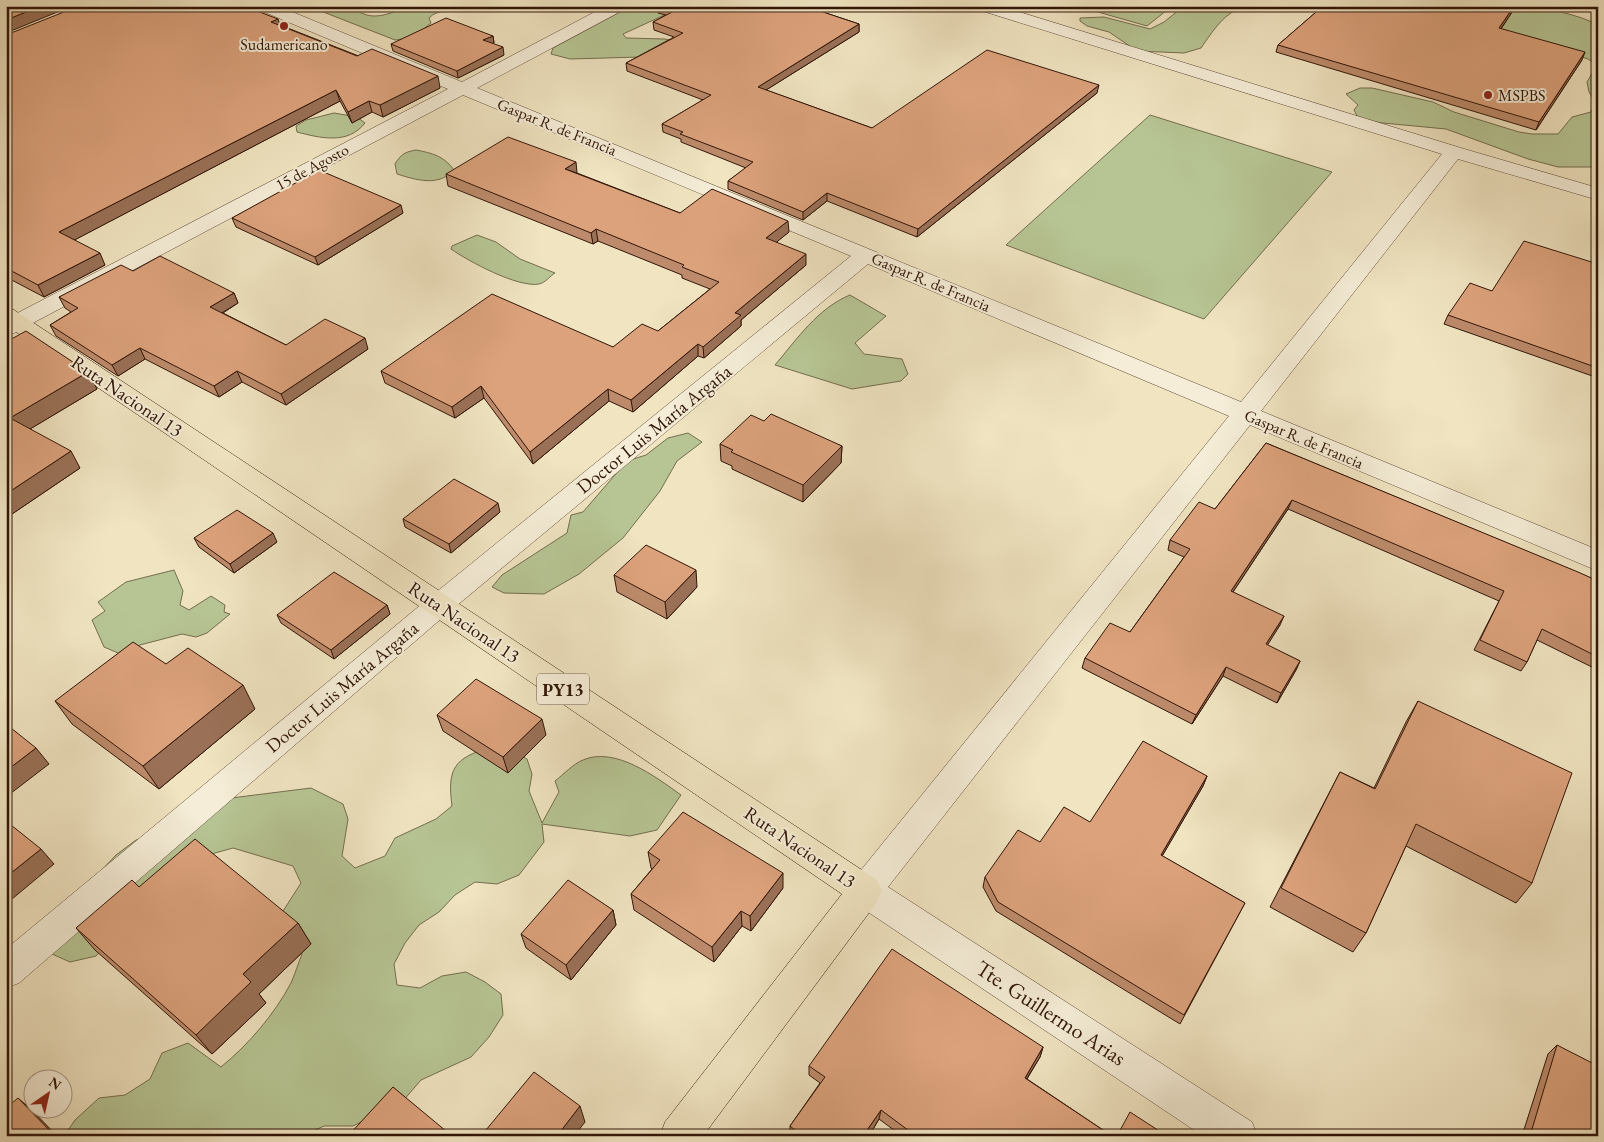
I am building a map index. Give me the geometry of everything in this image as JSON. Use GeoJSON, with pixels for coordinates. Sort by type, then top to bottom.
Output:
{"type":"FeatureCollection","features":[{"type":"Feature","properties":{"kind":"highway","name":"Ruta Nacional 13"},"geometry":{"type":"LineString","coordinates":[[10,322],[865,891],[679,1136]]}},
{"type":"Feature","properties":{"kind":"street","name":"Gaspar R. de Francia"},"geometry":{"type":"LineString","coordinates":[[263,6],[866,254],[1598,561]]}},
{"type":"Feature","properties":{"kind":"street","name":"15 de Agosto"},"geometry":{"type":"LineString","coordinates":[[10,322],[619,6]]}},
{"type":"Feature","properties":{"kind":"street"},"geometry":{"type":"LineString","coordinates":[[982,6],[1454,152],[1598,194]]}},
{"type":"Feature","properties":{"kind":"street"},"geometry":{"type":"LineString","coordinates":[[865,891],[1454,152]]}},
{"type":"Feature","properties":{"kind":"street","name":"Doctor Luis María Argaña"},"geometry":{"type":"LineString","coordinates":[[6,971],[439,606],[866,254]]}},
{"type":"Feature","properties":{"kind":"street","name":"Tte. Guillermo Arias"},"geometry":{"type":"LineString","coordinates":[[865,891],[1238,1136]]}},
{"type":"Feature","properties":{"kind":"green space"},"geometry":{"type":"Polygon","coordinates":[[[1487,5],[1531,7],[1552,10],[1592,22],[1598,22],[1598,167],[1558,167],[1528,159],[1446,129],[1368,121],[1357,116],[1354,110],[1358,105],[1346,94],[1360,88],[1372,88],[1433,102],[1454,112],[1519,132],[1532,134],[1558,134],[1572,117],[1591,112],[1596,103],[1589,92],[1587,82],[1597,65],[1588,59],[1423,6],[1487,5]]]}},
{"type":"Feature","properties":{"kind":"green space"},"geometry":{"type":"Polygon","coordinates":[[[308,6],[351,6],[359,12],[374,16],[416,6],[462,7],[436,13],[429,18],[431,23],[423,29],[410,37],[395,40],[308,6]]]}},
{"type":"Feature","properties":{"kind":"green space"},"geometry":{"type":"Polygon","coordinates":[[[631,6],[684,6],[623,34],[626,38],[674,41],[675,56],[570,59],[551,54],[553,48],[631,6]]]}},
{"type":"Feature","properties":{"kind":"green space"},"geometry":{"type":"Polygon","coordinates":[[[1077,6],[1172,6],[1147,26],[1077,6]]]}},
{"type":"Feature","properties":{"kind":"green space"},"geometry":{"type":"Polygon","coordinates":[[[1184,6],[1246,6],[1225,17],[1201,48],[1184,53],[1137,51],[1109,32],[1087,26],[1080,21],[1080,18],[1104,17],[1150,29],[1164,22],[1184,6]]]}},
{"type":"Feature","properties":{"kind":"green space"},"geometry":{"type":"Polygon","coordinates":[[[334,113],[357,117],[365,123],[350,135],[342,137],[324,138],[297,132],[296,126],[306,120],[334,113]]]}},
{"type":"Feature","properties":{"kind":"green space"},"geometry":{"type":"Polygon","coordinates":[[[1150,115],[1332,172],[1204,319],[1006,245],[1150,115]]]}},
{"type":"Feature","properties":{"kind":"green space"},"geometry":{"type":"Polygon","coordinates":[[[416,150],[437,156],[446,161],[454,170],[441,179],[427,181],[397,174],[395,164],[399,158],[406,153],[416,150]]]}},
{"type":"Feature","properties":{"kind":"green space"},"geometry":{"type":"Polygon","coordinates":[[[477,235],[496,242],[520,259],[555,273],[539,284],[519,282],[493,273],[451,249],[452,246],[477,235]]]}},
{"type":"Feature","properties":{"kind":"green space"},"geometry":{"type":"Polygon","coordinates":[[[850,295],[886,316],[855,343],[864,354],[902,359],[908,374],[901,381],[852,389],[775,365],[818,316],[838,301],[850,295]]]}},
{"type":"Feature","properties":{"kind":"green space"},"geometry":{"type":"Polygon","coordinates":[[[688,433],[702,442],[677,461],[660,491],[623,538],[579,574],[544,594],[504,593],[492,587],[502,575],[567,533],[571,515],[583,512],[627,461],[646,455],[668,438],[688,433]]]}},
{"type":"Feature","properties":{"kind":"green space"},"geometry":{"type":"Polygon","coordinates":[[[174,570],[183,591],[180,605],[189,610],[211,596],[225,605],[224,612],[230,614],[207,633],[196,637],[182,634],[140,645],[125,656],[104,647],[92,620],[105,611],[98,602],[126,582],[174,570]]]}},
{"type":"Feature","properties":{"kind":"green space"},"geometry":{"type":"Polygon","coordinates":[[[489,748],[511,750],[527,759],[532,774],[529,791],[542,823],[559,792],[555,781],[579,762],[595,757],[608,757],[635,766],[681,795],[657,830],[630,836],[542,824],[544,842],[519,875],[497,884],[475,882],[455,895],[439,912],[419,925],[405,943],[394,964],[397,985],[420,988],[442,976],[466,972],[485,982],[501,994],[503,1015],[489,1037],[471,1057],[421,1080],[402,1102],[353,1126],[324,1126],[302,1136],[277,1136],[271,1131],[259,1136],[64,1136],[75,1120],[99,1098],[125,1095],[150,1079],[162,1053],[188,1043],[221,1067],[251,1039],[277,1007],[291,983],[302,954],[285,941],[276,922],[301,883],[293,866],[233,848],[208,855],[131,919],[96,956],[70,962],[52,954],[99,873],[116,855],[136,840],[158,833],[223,799],[311,788],[343,804],[348,819],[342,856],[355,868],[385,856],[395,838],[436,819],[452,806],[451,783],[452,774],[456,767],[468,756],[489,748]]]}},
{"type":"Feature","properties":{"kind":"building"},"geometry":{"type":"Polygon","coordinates":[[[6,6],[41,6],[6,20],[6,6]]]}},
{"type":"Feature","properties":{"kind":"building"},"geometry":{"type":"Polygon","coordinates":[[[79,6],[244,6],[278,19],[271,22],[357,56],[372,49],[438,76],[380,105],[369,101],[348,112],[336,90],[59,232],[100,253],[38,285],[6,268],[6,35],[79,6]]]}},
{"type":"Feature","properties":{"kind":"building"},"geometry":{"type":"Polygon","coordinates":[[[661,6],[805,6],[859,24],[758,87],[872,128],[987,50],[1099,85],[918,229],[827,193],[803,212],[728,181],[753,162],[680,134],[683,132],[662,124],[711,95],[626,63],[683,33],[653,22],[674,11],[661,6]]]}},
{"type":"Feature","properties":{"kind":"building","name":"MSPBS"},"geometry":{"type":"Polygon","coordinates":[[[1323,6],[1514,6],[1499,28],[1585,52],[1539,122],[1278,45],[1323,6]]]}},
{"type":"Feature","properties":{"kind":"building"},"geometry":{"type":"Polygon","coordinates":[[[446,18],[493,36],[483,40],[503,47],[457,71],[391,44],[446,18]]]}},
{"type":"Feature","properties":{"kind":"building"},"geometry":{"type":"Polygon","coordinates":[[[508,137],[576,162],[565,169],[680,213],[712,189],[788,221],[766,238],[806,254],[735,313],[741,315],[703,347],[698,344],[631,400],[608,389],[530,452],[481,386],[452,407],[381,371],[492,294],[613,347],[642,324],[658,331],[719,282],[682,267],[684,265],[596,229],[591,233],[446,174],[508,137]]]}},
{"type":"Feature","properties":{"kind":"building"},"geometry":{"type":"Polygon","coordinates":[[[319,170],[401,205],[315,257],[232,218],[319,170]]]}},
{"type":"Feature","properties":{"kind":"building"},"geometry":{"type":"Polygon","coordinates":[[[1524,241],[1598,264],[1598,368],[1448,315],[1470,283],[1492,291],[1524,241]]]}},
{"type":"Feature","properties":{"kind":"building"},"geometry":{"type":"Polygon","coordinates":[[[160,256],[234,293],[210,307],[286,345],[325,319],[365,338],[281,394],[237,371],[214,386],[140,348],[112,365],[50,325],[78,308],[59,297],[121,265],[133,271],[160,256]]]}},
{"type":"Feature","properties":{"kind":"building"},"geometry":{"type":"Polygon","coordinates":[[[26,331],[88,372],[10,418],[71,451],[6,494],[6,342],[26,331]]]}},
{"type":"Feature","properties":{"kind":"building"},"geometry":{"type":"Polygon","coordinates":[[[771,414],[842,446],[803,485],[731,452],[733,450],[720,444],[751,415],[764,421],[771,414]]]}},
{"type":"Feature","properties":{"kind":"building"},"geometry":{"type":"Polygon","coordinates":[[[1266,443],[1598,581],[1598,657],[1542,629],[1527,662],[1480,640],[1504,591],[1292,500],[1231,591],[1284,616],[1266,644],[1300,661],[1281,693],[1226,667],[1196,715],[1085,658],[1110,623],[1130,632],[1190,549],[1170,540],[1199,502],[1215,509],[1266,443]]]}},
{"type":"Feature","properties":{"kind":"building"},"geometry":{"type":"Polygon","coordinates":[[[454,479],[498,503],[449,544],[403,519],[454,479]]]}},
{"type":"Feature","properties":{"kind":"building"},"geometry":{"type":"Polygon","coordinates":[[[237,510],[273,533],[230,564],[194,538],[237,510]]]}},
{"type":"Feature","properties":{"kind":"building"},"geometry":{"type":"Polygon","coordinates":[[[646,545],[696,570],[665,602],[614,575],[646,545]]]}},
{"type":"Feature","properties":{"kind":"building"},"geometry":{"type":"Polygon","coordinates":[[[334,572],[387,605],[331,650],[277,615],[334,572]]]}},
{"type":"Feature","properties":{"kind":"building"},"geometry":{"type":"Polygon","coordinates":[[[133,642],[166,664],[188,648],[243,685],[143,766],[55,701],[133,642]]]}},
{"type":"Feature","properties":{"kind":"building"},"geometry":{"type":"Polygon","coordinates":[[[476,679],[542,719],[503,757],[437,715],[476,679]]]}},
{"type":"Feature","properties":{"kind":"building"},"geometry":{"type":"Polygon","coordinates":[[[1418,701],[1572,773],[1532,883],[1416,824],[1366,933],[1281,888],[1340,772],[1375,789],[1418,701]]]}},
{"type":"Feature","properties":{"kind":"building"},"geometry":{"type":"Polygon","coordinates":[[[6,724],[36,748],[6,771],[6,724]]]}},
{"type":"Feature","properties":{"kind":"building"},"geometry":{"type":"Polygon","coordinates":[[[1143,741],[1207,776],[1161,855],[1245,903],[1184,1015],[998,902],[985,877],[1018,830],[1040,842],[1064,807],[1090,822],[1143,741]]]}},
{"type":"Feature","properties":{"kind":"building"},"geometry":{"type":"Polygon","coordinates":[[[683,812],[783,873],[750,916],[741,911],[712,947],[631,894],[660,860],[648,852],[683,812]]]}},
{"type":"Feature","properties":{"kind":"building"},"geometry":{"type":"Polygon","coordinates":[[[6,821],[41,849],[6,877],[6,821]]]}},
{"type":"Feature","properties":{"kind":"building"},"geometry":{"type":"Polygon","coordinates":[[[195,839],[298,923],[243,974],[251,982],[196,1035],[76,928],[132,880],[139,887],[195,839]]]}},
{"type":"Feature","properties":{"kind":"building"},"geometry":{"type":"Polygon","coordinates":[[[568,880],[613,910],[566,965],[521,934],[568,880]]]}},
{"type":"Feature","properties":{"kind":"building"},"geometry":{"type":"Polygon","coordinates":[[[892,949],[1043,1047],[1025,1078],[1112,1136],[916,1136],[881,1110],[863,1136],[802,1136],[790,1126],[825,1077],[809,1066],[892,949]]]}},
{"type":"Feature","properties":{"kind":"building"},"geometry":{"type":"Polygon","coordinates":[[[1557,1045],[1598,1066],[1598,1136],[1530,1136],[1557,1045]]]}},
{"type":"Feature","properties":{"kind":"building"},"geometry":{"type":"Polygon","coordinates":[[[534,1072],[580,1106],[557,1136],[481,1136],[534,1072]]]}},
{"type":"Feature","properties":{"kind":"building"},"geometry":{"type":"Polygon","coordinates":[[[393,1087],[452,1136],[348,1136],[393,1087]]]}},
{"type":"Feature","properties":{"kind":"building"},"geometry":{"type":"Polygon","coordinates":[[[18,1098],[22,1102],[22,1120],[39,1120],[55,1136],[6,1136],[6,1108],[18,1098]]]}},
{"type":"Feature","properties":{"kind":"building"},"geometry":{"type":"Polygon","coordinates":[[[1130,1112],[1167,1136],[1117,1136],[1130,1112]]]}},
{"type":"Feature","properties":{"kind":"building"},"geometry":{"type":"Polygon","coordinates":[[[276,1131],[282,1136],[272,1136],[276,1131]]]}},
{"type":"Feature","properties":{"kind":"place","name":"Sudamericano"},"geometry":{"type":"Point","coordinates":[284,26]}},
{"type":"Feature","properties":{"kind":"place","name":"MSPBS"},"geometry":{"type":"Point","coordinates":[1488,95]}}]}
